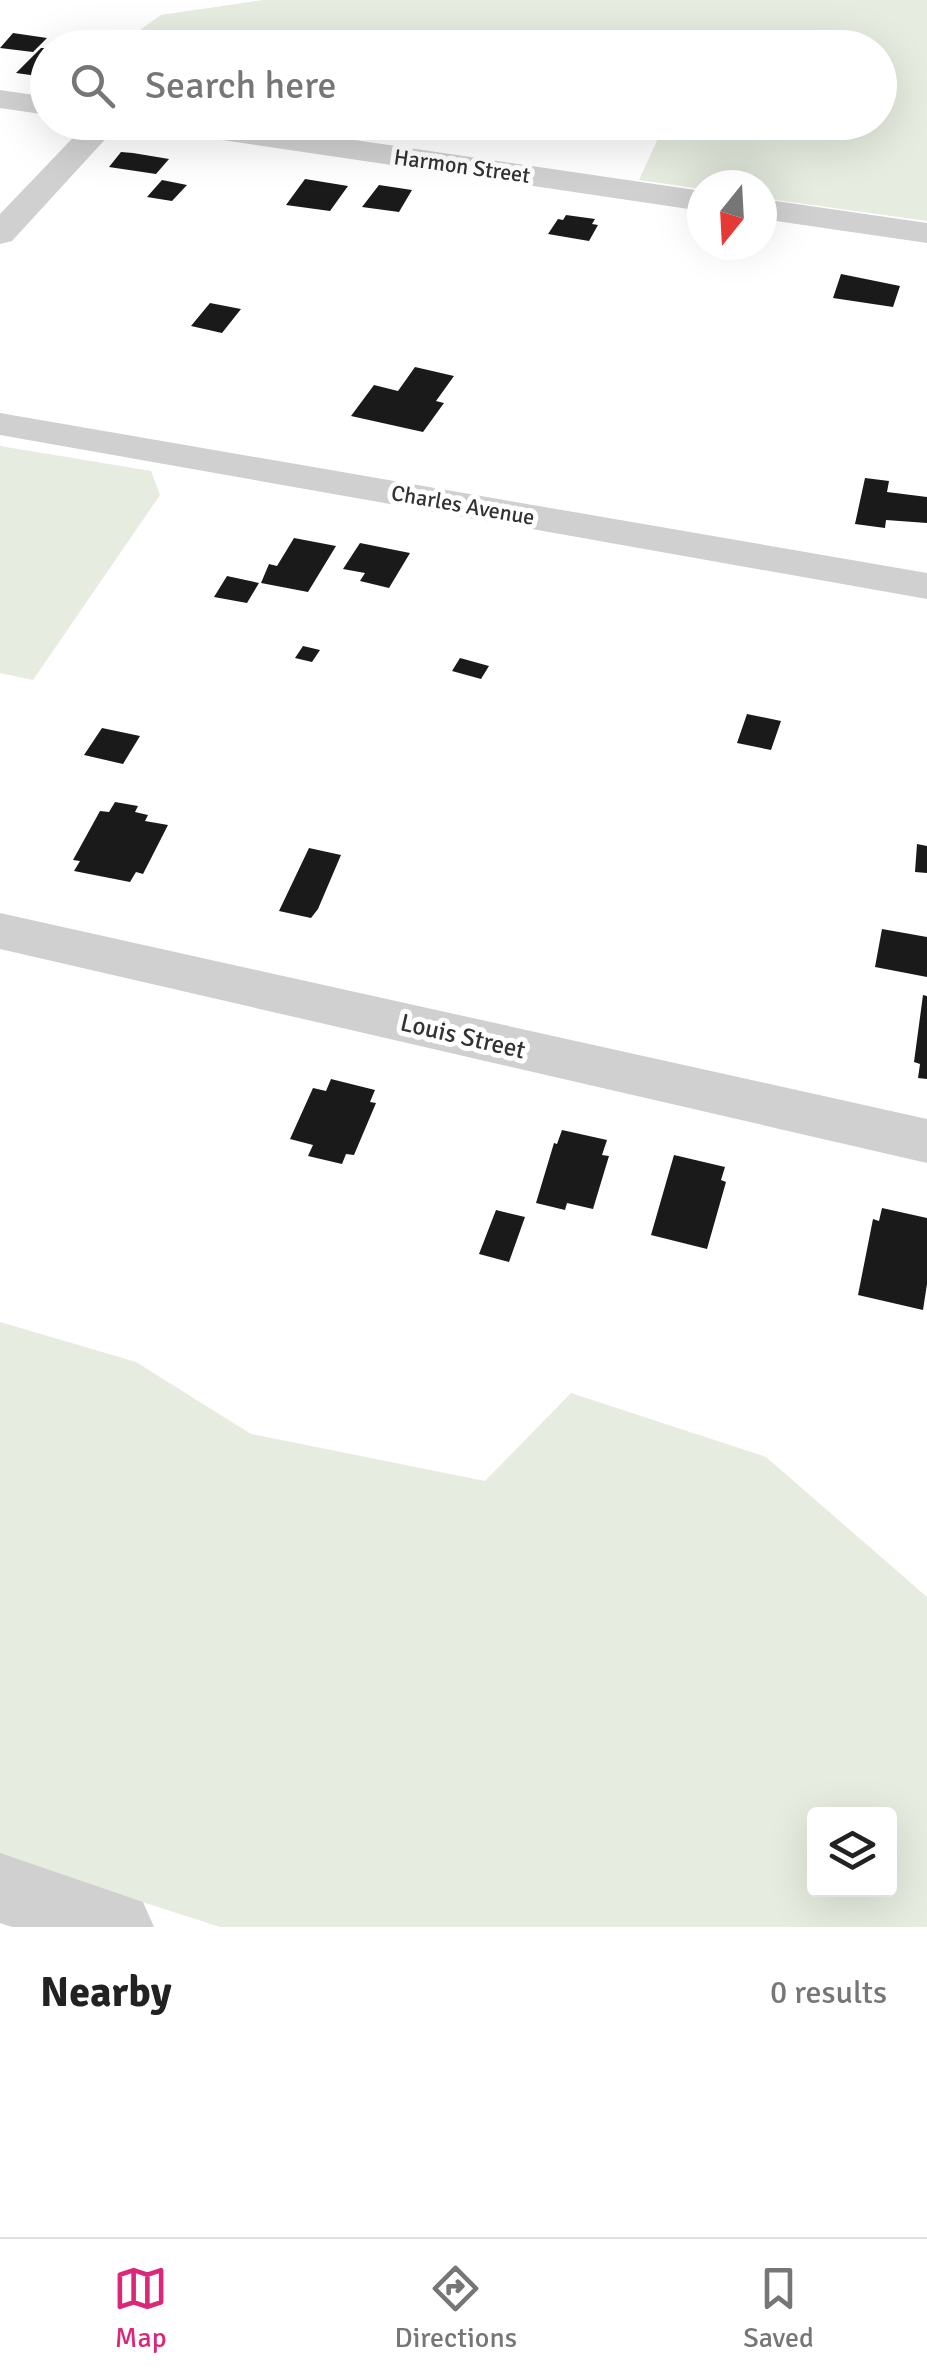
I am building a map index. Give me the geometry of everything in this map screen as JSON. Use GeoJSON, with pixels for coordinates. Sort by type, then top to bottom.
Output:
{"type":"FeatureCollection","features":[{"type":"Feature","properties":{"kind":"street"},"geometry":{"type":"LineString","coordinates":[[0,99],[30,103]]}},
{"type":"Feature","properties":{"kind":"street"},"geometry":{"type":"LineString","coordinates":[[0,234],[89,140]]}},
{"type":"Feature","properties":{"kind":"street","name":"Harmon Street"},"geometry":{"type":"LineString","coordinates":[[287,140],[687,198]]}},
{"type":"Feature","properties":{"kind":"street"},"geometry":{"type":"LineString","coordinates":[[777,211],[927,233]]}},
{"type":"Feature","properties":{"kind":"street","name":"Charles Avenue"},"geometry":{"type":"LineString","coordinates":[[0,424],[927,586]]}},
{"type":"Feature","properties":{"kind":"street","name":"Louis Street"},"geometry":{"type":"LineString","coordinates":[[0,930],[927,1142]]}},
{"type":"Feature","properties":{"kind":"street"},"geometry":{"type":"LineString","coordinates":[[0,1888],[118,1927]]}},
{"type":"Feature","properties":{"kind":"shaded area"},"geometry":{"type":"Polygon","coordinates":[[[263,0],[927,0],[927,221],[777,200],[777,170],[687,170],[687,187],[639,180],[657,140],[897,140],[897,30],[141,29],[161,15],[263,0]]]}},
{"type":"Feature","properties":{"kind":"shaded area"},"geometry":{"type":"Polygon","coordinates":[[[0,446],[151,471],[160,495],[33,680],[0,673],[0,446]]]}},
{"type":"Feature","properties":{"kind":"shaded area"},"geometry":{"type":"Polygon","coordinates":[[[0,1322],[136,1362],[251,1434],[485,1481],[571,1393],[766,1457],[927,1597],[927,1927],[220,1927],[0,1856],[0,1322]]]}},
{"type":"Feature","properties":{"kind":"building"},"geometry":{"type":"Polygon","coordinates":[[[13,33],[30,36],[30,52],[0,48],[13,33]]]}},
{"type":"Feature","properties":{"kind":"building"},"geometry":{"type":"Polygon","coordinates":[[[30,59],[30,75],[16,73],[30,59]]]}},
{"type":"Feature","properties":{"kind":"building"},"geometry":{"type":"Polygon","coordinates":[[[121,152],[169,159],[156,174],[109,167],[121,152]]]}},
{"type":"Feature","properties":{"kind":"building"},"geometry":{"type":"Polygon","coordinates":[[[305,179],[348,186],[330,211],[286,205],[305,179]]]}},
{"type":"Feature","properties":{"kind":"building"},"geometry":{"type":"Polygon","coordinates":[[[162,180],[187,185],[172,201],[147,197],[162,180]]]}},
{"type":"Feature","properties":{"kind":"building"},"geometry":{"type":"Polygon","coordinates":[[[379,185],[412,190],[399,212],[362,207],[379,185]]]}},
{"type":"Feature","properties":{"kind":"building"},"geometry":{"type":"Polygon","coordinates":[[[566,215],[595,219],[592,224],[598,225],[589,241],[548,234],[558,219],[563,220],[566,215]]]}},
{"type":"Feature","properties":{"kind":"building"},"geometry":{"type":"Polygon","coordinates":[[[841,274],[900,286],[893,307],[833,298],[841,274]]]}},
{"type":"Feature","properties":{"kind":"building"},"geometry":{"type":"Polygon","coordinates":[[[210,303],[241,309],[222,333],[191,326],[210,303]]]}},
{"type":"Feature","properties":{"kind":"building"},"geometry":{"type":"Polygon","coordinates":[[[415,367],[454,376],[436,401],[444,403],[423,432],[351,416],[374,385],[398,391],[415,367]]]}},
{"type":"Feature","properties":{"kind":"building"},"geometry":{"type":"Polygon","coordinates":[[[865,478],[889,481],[887,492],[927,497],[927,523],[886,520],[885,528],[855,524],[865,478]]]}},
{"type":"Feature","properties":{"kind":"building"},"geometry":{"type":"Polygon","coordinates":[[[294,538],[336,546],[308,592],[261,583],[269,564],[277,566],[294,538]]]}},
{"type":"Feature","properties":{"kind":"building"},"geometry":{"type":"Polygon","coordinates":[[[360,543],[410,553],[389,588],[360,581],[365,573],[343,569],[360,543]]]}},
{"type":"Feature","properties":{"kind":"building"},"geometry":{"type":"Polygon","coordinates":[[[227,576],[259,583],[247,603],[214,597],[227,576]]]}},
{"type":"Feature","properties":{"kind":"building"},"geometry":{"type":"Polygon","coordinates":[[[303,646],[320,650],[312,662],[295,658],[303,646]]]}},
{"type":"Feature","properties":{"kind":"building"},"geometry":{"type":"Polygon","coordinates":[[[460,658],[489,666],[481,679],[452,671],[460,658]]]}},
{"type":"Feature","properties":{"kind":"building"},"geometry":{"type":"Polygon","coordinates":[[[747,714],[781,721],[771,750],[737,743],[747,714]]]}},
{"type":"Feature","properties":{"kind":"building"},"geometry":{"type":"Polygon","coordinates":[[[102,728],[140,736],[123,764],[84,755],[102,728]]]}},
{"type":"Feature","properties":{"kind":"building"},"geometry":{"type":"Polygon","coordinates":[[[115,802],[138,806],[135,812],[148,815],[145,821],[168,825],[143,874],[136,872],[130,882],[74,871],[80,861],[73,860],[100,811],[109,812],[115,802]]]}},
{"type":"Feature","properties":{"kind":"building"},"geometry":{"type":"Polygon","coordinates":[[[917,844],[927,846],[927,873],[915,872],[917,844]]]}},
{"type":"Feature","properties":{"kind":"building"},"geometry":{"type":"Polygon","coordinates":[[[309,848],[341,855],[311,918],[279,911],[309,848]]]}},
{"type":"Feature","properties":{"kind":"building"},"geometry":{"type":"Polygon","coordinates":[[[882,929],[927,937],[927,977],[875,967],[882,929]]]}},
{"type":"Feature","properties":{"kind":"building"},"geometry":{"type":"Polygon","coordinates":[[[923,995],[927,996],[927,1079],[918,1078],[920,1064],[914,1062],[923,995]]]}},
{"type":"Feature","properties":{"kind":"building"},"geometry":{"type":"Polygon","coordinates":[[[331,1079],[375,1090],[370,1102],[376,1103],[354,1155],[346,1154],[342,1164],[308,1156],[313,1145],[290,1139],[313,1088],[326,1091],[331,1079]]]}},
{"type":"Feature","properties":{"kind":"building"},"geometry":{"type":"Polygon","coordinates":[[[562,1130],[607,1140],[602,1155],[609,1156],[593,1209],[567,1203],[565,1210],[536,1203],[554,1143],[557,1144],[562,1130]]]}},
{"type":"Feature","properties":{"kind":"building"},"geometry":{"type":"Polygon","coordinates":[[[674,1155],[725,1167],[721,1180],[726,1182],[707,1249],[651,1235],[674,1155]]]}},
{"type":"Feature","properties":{"kind":"building"},"geometry":{"type":"Polygon","coordinates":[[[882,1208],[927,1218],[923,1310],[858,1295],[873,1219],[879,1221],[882,1208]]]}},
{"type":"Feature","properties":{"kind":"building"},"geometry":{"type":"Polygon","coordinates":[[[496,1210],[525,1217],[509,1262],[479,1254],[496,1210]]]}}]}
